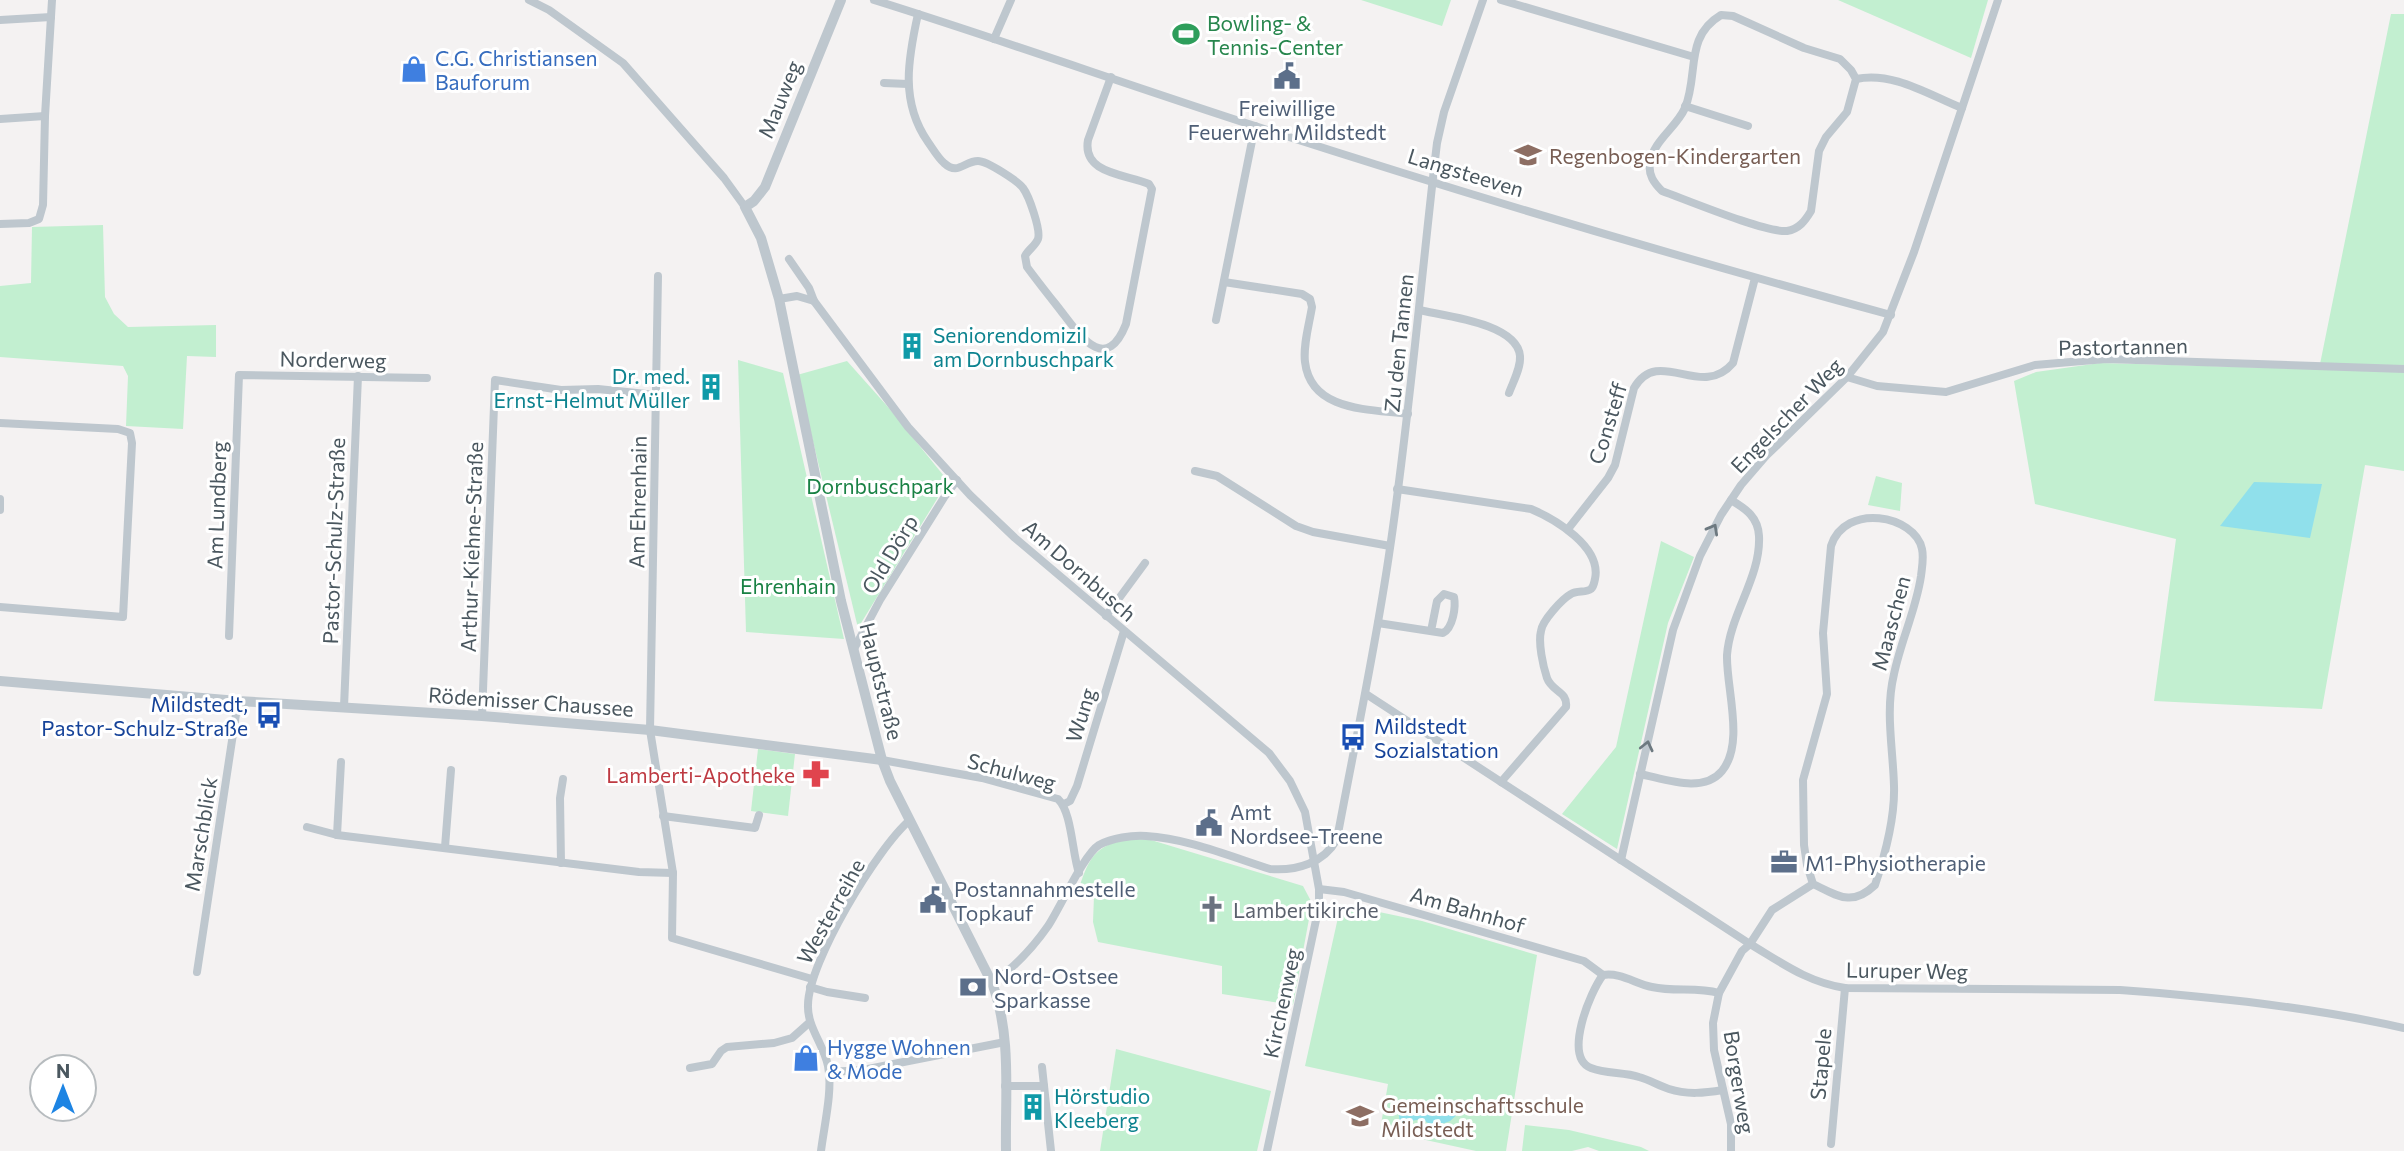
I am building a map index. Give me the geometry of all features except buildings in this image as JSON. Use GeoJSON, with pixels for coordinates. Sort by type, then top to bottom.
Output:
{"type":"FeatureCollection","features":[{"type":"Feature","properties":{"kind":"street"},"geometry":{"type":"LineString","coordinates":[[0,224],[29,223],[39,219],[44,205],[45,116],[52,0]]}},
{"type":"Feature","properties":{"kind":"street"},"geometry":{"type":"LineString","coordinates":[[529,0],[549,10],[623,62],[724,178],[745,207]]}},
{"type":"Feature","properties":{"kind":"street","name":"Mauweg"},"geometry":{"type":"LineString","coordinates":[[745,207],[754,201],[765,187],[841,0]]}},
{"type":"Feature","properties":{"kind":"street","name":"Langsteeven"},"geometry":{"type":"LineString","coordinates":[[874,0],[1255,126],[1755,278],[1891,315]]}},
{"type":"Feature","properties":{"kind":"street"},"geometry":{"type":"LineString","coordinates":[[994,39],[1011,0]]}},
{"type":"Feature","properties":{"kind":"street","name":"Zu den Tannen"},"geometry":{"type":"LineString","coordinates":[[1366,694],[1408,414],[1437,143],[1444,112],[1483,0]]}},
{"type":"Feature","properties":{"kind":"street"},"geometry":{"type":"LineString","coordinates":[[1501,0],[1694,57]]}},
{"type":"Feature","properties":{"kind":"street","name":"Engelscher Weg"},"geometry":{"type":"LineString","coordinates":[[1621,860],[1673,630],[1707,538],[1731,500],[1766,456],[1847,377],[1883,332],[1998,0]]}},
{"type":"Feature","properties":{"kind":"street"},"geometry":{"type":"LineString","coordinates":[[918,14],[908,66],[908,84],[919,128],[943,162],[956,169],[972,162],[985,163],[1022,186],[1038,229],[1038,239],[1025,256],[1027,267],[1079,334],[1091,346],[1100,348],[1110,347],[1119,341],[1126,324],[1152,189],[1149,184],[1097,166],[1089,160],[1086,149],[1088,139],[1111,77]]}},
{"type":"Feature","properties":{"kind":"street"},"geometry":{"type":"LineString","coordinates":[[1721,15],[1733,16],[1804,48],[1840,59],[1851,69],[1856,79],[1847,112],[1826,137],[1819,151],[1811,211],[1797,229],[1784,231],[1746,221],[1662,191],[1653,183],[1650,161],[1657,145],[1673,128],[1685,106],[1700,35],[1710,21],[1721,15]]}},
{"type":"Feature","properties":{"kind":"street"},"geometry":{"type":"LineString","coordinates":[[0,20],[51,16]]}},
{"type":"Feature","properties":{"kind":"street"},"geometry":{"type":"LineString","coordinates":[[1856,79],[1872,76],[1888,78],[1962,108]]}},
{"type":"Feature","properties":{"kind":"street"},"geometry":{"type":"LineString","coordinates":[[884,83],[908,84]]}},
{"type":"Feature","properties":{"kind":"street"},"geometry":{"type":"LineString","coordinates":[[1685,106],[1748,126]]}},
{"type":"Feature","properties":{"kind":"street"},"geometry":{"type":"LineString","coordinates":[[0,118],[45,116]]}},
{"type":"Feature","properties":{"kind":"street"},"geometry":{"type":"LineString","coordinates":[[1216,320],[1255,126]]}},
{"type":"Feature","properties":{"kind":"street","name":"Hauptstraße"},"geometry":{"type":"LineString","coordinates":[[745,207],[761,238],[779,299],[841,601],[882,760],[992,983],[999,1003],[1004,1042],[1006,1151]]}},
{"type":"Feature","properties":{"kind":"street","name":"Am Dornbusch"},"geometry":{"type":"LineString","coordinates":[[789,259],[809,288],[814,301],[908,427],[970,495],[1015,538],[1269,753],[1290,782],[1305,812],[1315,862]]}},
{"type":"Feature","properties":{"kind":"street","name":"Am Ehrenhain"},"geometry":{"type":"LineString","coordinates":[[658,276],[650,730],[673,873],[672,938],[811,983]]}},
{"type":"Feature","properties":{"kind":"street","name":"Consteff"},"geometry":{"type":"LineString","coordinates":[[1568,529],[1615,465],[1634,388],[1641,376],[1661,371],[1717,377],[1726,372],[1733,363],[1755,278]]}},
{"type":"Feature","properties":{"kind":"street"},"geometry":{"type":"LineString","coordinates":[[1224,282],[1302,294],[1310,299],[1312,307],[1305,363],[1317,392],[1342,405],[1408,414]]}},
{"type":"Feature","properties":{"kind":"street"},"geometry":{"type":"LineString","coordinates":[[779,299],[797,296],[814,301]]}},
{"type":"Feature","properties":{"kind":"street"},"geometry":{"type":"LineString","coordinates":[[1419,310],[1491,327],[1507,334],[1516,345],[1520,356],[1509,393]]}},
{"type":"Feature","properties":{"kind":"street","name":"Pastortannen"},"geometry":{"type":"LineString","coordinates":[[1847,377],[1877,386],[1946,391],[2035,365],[2106,359],[2404,369]]}},
{"type":"Feature","properties":{"kind":"street","name":"Norderweg"},"geometry":{"type":"LineString","coordinates":[[239,375],[427,378]]}},
{"type":"Feature","properties":{"kind":"street","name":"Am Lundberg"},"geometry":{"type":"LineString","coordinates":[[229,636],[239,375]]}},
{"type":"Feature","properties":{"kind":"street","name":"Pastor-Schulz-Straße"},"geometry":{"type":"LineString","coordinates":[[344,707],[358,376]]}},
{"type":"Feature","properties":{"kind":"street","name":"Arthur-Kiehne-Straße"},"geometry":{"type":"LineString","coordinates":[[482,716],[495,380],[561,390],[598,389],[656,395]]}},
{"type":"Feature","properties":{"kind":"street"},"geometry":{"type":"LineString","coordinates":[[0,422],[118,429],[130,433],[132,443],[123,617],[0,607]]}},
{"type":"Feature","properties":{"kind":"street"},"geometry":{"type":"LineString","coordinates":[[1195,471],[1217,476],[1296,526],[1313,532],[1390,546]]}},
{"type":"Feature","properties":{"kind":"street","name":"Old Dörp"},"geometry":{"type":"LineString","coordinates":[[855,649],[880,600],[957,480]]}},
{"type":"Feature","properties":{"kind":"street"},"geometry":{"type":"LineString","coordinates":[[1397,489],[1531,509],[1568,529],[1583,544],[1594,562],[1596,573],[1594,585],[1590,590],[1570,594],[1545,620],[1541,628],[1540,639],[1547,678],[1552,687],[1567,700],[1566,707],[1501,782]]}},
{"type":"Feature","properties":{"kind":"street"},"geometry":{"type":"LineString","coordinates":[[0,499],[0,510]]}},
{"type":"Feature","properties":{"kind":"street"},"geometry":{"type":"LineString","coordinates":[[1640,774],[1693,784],[1704,783],[1722,771],[1728,761],[1733,718],[1727,654],[1757,555],[1759,536],[1756,520],[1747,510],[1731,500]]}},
{"type":"Feature","properties":{"kind":"street","name":"Maaschen"},"geometry":{"type":"LineString","coordinates":[[1855,519],[1886,519],[1905,527],[1916,537],[1922,547],[1923,559],[1917,601],[1892,683],[1889,740],[1894,807],[1875,885],[1866,894],[1856,898],[1842,898],[1813,884],[1804,845],[1803,780],[1828,694],[1823,633],[1831,546],[1835,535],[1844,525],[1855,519]]}},
{"type":"Feature","properties":{"kind":"street"},"geometry":{"type":"LineString","coordinates":[[1106,616],[1145,562]]}},
{"type":"Feature","properties":{"kind":"street"},"geometry":{"type":"LineString","coordinates":[[1378,623],[1443,633],[1450,628],[1455,602],[1450,594],[1444,594],[1437,601],[1431,631]]}},
{"type":"Feature","properties":{"kind":"street","name":"Wung"},"geometry":{"type":"LineString","coordinates":[[1063,804],[1070,801],[1077,786],[1124,631]]}},
{"type":"Feature","properties":{"kind":"street","name":"Rödemisser Chaussee"},"geometry":{"type":"LineString","coordinates":[[0,681],[650,730],[882,760]]}},
{"type":"Feature","properties":{"kind":"street"},"geometry":{"type":"LineString","coordinates":[[992,983],[1014,968],[1031,948],[1048,925],[1088,854],[1099,845],[1125,837],[1167,839],[1270,869],[1294,868],[1315,862],[1330,853],[1337,839],[1366,694]]}},
{"type":"Feature","properties":{"kind":"street","name":"Luruper Weg"},"geometry":{"type":"LineString","coordinates":[[1366,694],[1750,944],[1805,977],[1823,984],[1845,988],[2120,990],[2161,993],[2295,1007],[2404,1028]]}},
{"type":"Feature","properties":{"kind":"street","name":"Marschblick"},"geometry":{"type":"LineString","coordinates":[[197,972],[238,701]]}},
{"type":"Feature","properties":{"kind":"street","name":"Schulweg"},"geometry":{"type":"LineString","coordinates":[[882,760],[982,778],[1051,797],[1063,804],[1079,873]]}},
{"type":"Feature","properties":{"kind":"street"},"geometry":{"type":"LineString","coordinates":[[337,835],[341,762]]}},
{"type":"Feature","properties":{"kind":"street"},"geometry":{"type":"LineString","coordinates":[[446,847],[451,771]]}},
{"type":"Feature","properties":{"kind":"street"},"geometry":{"type":"LineString","coordinates":[[561,863],[560,797],[563,779]]}},
{"type":"Feature","properties":{"kind":"street"},"geometry":{"type":"LineString","coordinates":[[663,816],[755,828],[758,815]]}},
{"type":"Feature","properties":{"kind":"street","name":"Westerreihe"},"geometry":{"type":"LineString","coordinates":[[821,1151],[829,1072],[819,1039],[810,1022],[807,1006],[811,983],[839,922],[870,870],[900,829],[910,820]]}},
{"type":"Feature","properties":{"kind":"street"},"geometry":{"type":"LineString","coordinates":[[307,827],[337,835],[639,872],[673,873]]}},
{"type":"Feature","properties":{"kind":"street","name":"Kirchenweg"},"geometry":{"type":"LineString","coordinates":[[1267,1151],[1319,906],[1315,862]]}},
{"type":"Feature","properties":{"kind":"street"},"geometry":{"type":"LineString","coordinates":[[1750,944],[1772,910],[1813,884]]}},
{"type":"Feature","properties":{"kind":"street","name":"Am Bahnhof"},"geometry":{"type":"LineString","coordinates":[[1319,889],[1344,892],[1584,961],[1603,975],[1619,976],[1651,987],[1699,989],[1719,993]]}},
{"type":"Feature","properties":{"kind":"street","name":"Borgerweg"},"geometry":{"type":"LineString","coordinates":[[1731,1151],[1731,1124],[1714,1050],[1713,1023],[1719,993],[1742,951],[1750,944]]}},
{"type":"Feature","properties":{"kind":"street"},"geometry":{"type":"LineString","coordinates":[[1603,975],[1597,983],[1579,1034],[1578,1053],[1583,1063],[1601,1071],[1644,1078],[1686,1093],[1723,1090]]}},
{"type":"Feature","properties":{"kind":"street"},"geometry":{"type":"LineString","coordinates":[[811,983],[827,992],[865,998]]}},
{"type":"Feature","properties":{"kind":"street","name":"Stapele"},"geometry":{"type":"LineString","coordinates":[[1831,1144],[1845,988]]}},
{"type":"Feature","properties":{"kind":"street"},"geometry":{"type":"LineString","coordinates":[[690,1068],[712,1064],[727,1047],[774,1043],[792,1038],[810,1022]]}},
{"type":"Feature","properties":{"kind":"street"},"geometry":{"type":"LineString","coordinates":[[829,1072],[887,1066],[1004,1042]]}},
{"type":"Feature","properties":{"kind":"street"},"geometry":{"type":"LineString","coordinates":[[1042,1067],[1051,1151]]}},
{"type":"Feature","properties":{"kind":"street"},"geometry":{"type":"LineString","coordinates":[[1005,1086],[1044,1086]]}},
{"type":"Feature","properties":{"kind":"green space"},"geometry":{"type":"Polygon","coordinates":[[[1361,0],[1451,0],[1442,26],[1361,0]]]}},
{"type":"Feature","properties":{"kind":"green space"},"geometry":{"type":"Polygon","coordinates":[[[1838,0],[1988,0],[1971,58],[1838,0]]]}},
{"type":"Feature","properties":{"kind":"green space"},"geometry":{"type":"Polygon","coordinates":[[[2391,14],[2404,14],[2404,471],[2365,465],[2322,709],[2154,701],[2176,539],[2035,504],[2014,381],[2036,372],[2100,363],[2319,369],[2391,14]]]}},
{"type":"Feature","properties":{"kind":"green space"},"geometry":{"type":"Polygon","coordinates":[[[103,225],[105,297],[114,314],[128,327],[216,325],[216,357],[187,356],[183,429],[126,426],[128,376],[123,366],[0,357],[0,286],[31,283],[32,227],[103,225]]]}},
{"type":"Feature","properties":{"kind":"green space","name":"Ehrenhain"},"geometry":{"type":"Polygon","coordinates":[[[738,360],[783,373],[844,639],[746,632],[738,360]]]}},
{"type":"Feature","properties":{"kind":"green space","name":"Dornbuschpark"},"geometry":{"type":"Polygon","coordinates":[[[847,361],[948,481],[858,628],[797,375],[847,361]]]}},
{"type":"Feature","properties":{"kind":"green space"},"geometry":{"type":"Polygon","coordinates":[[[1876,476],[1902,483],[1900,511],[1868,505],[1876,476]]]}},
{"type":"Feature","properties":{"kind":"green space"},"geometry":{"type":"Polygon","coordinates":[[[1661,541],[1694,557],[1668,623],[1617,849],[1562,814],[1616,747],[1661,541]]]}},
{"type":"Feature","properties":{"kind":"green space"},"geometry":{"type":"Polygon","coordinates":[[[758,749],[795,754],[788,816],[751,811],[758,749]]]}},
{"type":"Feature","properties":{"kind":"green space"},"geometry":{"type":"Polygon","coordinates":[[[1127,838],[1151,840],[1303,886],[1312,903],[1293,1005],[1222,994],[1222,966],[1098,942],[1093,922],[1094,896],[1079,888],[1086,868],[1095,855],[1107,846],[1127,838]]]}},
{"type":"Feature","properties":{"kind":"green space"},"geometry":{"type":"Polygon","coordinates":[[[1341,904],[1422,921],[1537,955],[1506,1151],[1476,1151],[1380,1130],[1388,1084],[1305,1066],[1341,904]]]}},
{"type":"Feature","properties":{"kind":"green space"},"geometry":{"type":"Polygon","coordinates":[[[1116,1049],[1271,1091],[1257,1151],[1100,1151],[1116,1049]]]}},
{"type":"Feature","properties":{"kind":"green space"},"geometry":{"type":"Polygon","coordinates":[[[1525,1125],[1569,1130],[1649,1151],[1599,1151],[1588,1147],[1572,1151],[1522,1151],[1525,1125]]]}},
{"type":"Feature","properties":{"kind":"water"},"geometry":{"type":"Polygon","coordinates":[[[2254,482],[2322,484],[2310,538],[2220,526],[2254,482]]]}},
{"type":"Feature","properties":{"kind":"water"},"geometry":{"type":"Polygon","coordinates":[[[1397,1102],[1449,1102],[1460,1112],[1450,1121],[1434,1127],[1422,1119],[1400,1123],[1397,1102]]]}},
{"type":"Feature","properties":{"kind":"place","name":"Bowling- & Tennis-Center"},"geometry":{"type":"Point","coordinates":[1186,34]}},
{"type":"Feature","properties":{"kind":"place","name":"C.G. Christiansen Bauforum"},"geometry":{"type":"Point","coordinates":[414,69]}},
{"type":"Feature","properties":{"kind":"place","name":"Freiwillige Feuerwehr Mildstedt"},"geometry":{"type":"Point","coordinates":[1287,76]}},
{"type":"Feature","properties":{"kind":"place","name":"Regenbogen-Kindergarten"},"geometry":{"type":"Point","coordinates":[1528,155]}},
{"type":"Feature","properties":{"kind":"place","name":"Seniorendomizil am Dornbuschpark"},"geometry":{"type":"Point","coordinates":[912,346]}},
{"type":"Feature","properties":{"kind":"place","name":"Dr. med. Ernst-Helmut Müller"},"geometry":{"type":"Point","coordinates":[711,387]}},
{"type":"Feature","properties":{"kind":"place","name":"Mildstedt, Pastor-Schulz-Straße"},"geometry":{"type":"Point","coordinates":[269,715]}},
{"type":"Feature","properties":{"kind":"place","name":"Mildstedt Sozialstation"},"geometry":{"type":"Point","coordinates":[1353,737]}},
{"type":"Feature","properties":{"kind":"place","name":"Lamberti-Apotheke"},"geometry":{"type":"Point","coordinates":[816,774]}},
{"type":"Feature","properties":{"kind":"place","name":"Amt Nordsee-Treene"},"geometry":{"type":"Point","coordinates":[1209,823]}},
{"type":"Feature","properties":{"kind":"place","name":"M1-Physiotherapie"},"geometry":{"type":"Point","coordinates":[1784,862]}},
{"type":"Feature","properties":{"kind":"place","name":"Postannahmestelle Topkauf"},"geometry":{"type":"Point","coordinates":[933,900]}},
{"type":"Feature","properties":{"kind":"place","name":"Lambertikirche"},"geometry":{"type":"Point","coordinates":[1212,909]}},
{"type":"Feature","properties":{"kind":"place","name":"Nord-Ostsee Sparkasse"},"geometry":{"type":"Point","coordinates":[973,987]}},
{"type":"Feature","properties":{"kind":"place","name":"Hygge Wohnen & Mode"},"geometry":{"type":"Point","coordinates":[806,1058]}},
{"type":"Feature","properties":{"kind":"place","name":"Hörstudio Kleeberg"},"geometry":{"type":"Point","coordinates":[1033,1107]}},
{"type":"Feature","properties":{"kind":"place","name":"Gemeinschaftsschule Mildstedt"},"geometry":{"type":"Point","coordinates":[1360,1116]}}]}
